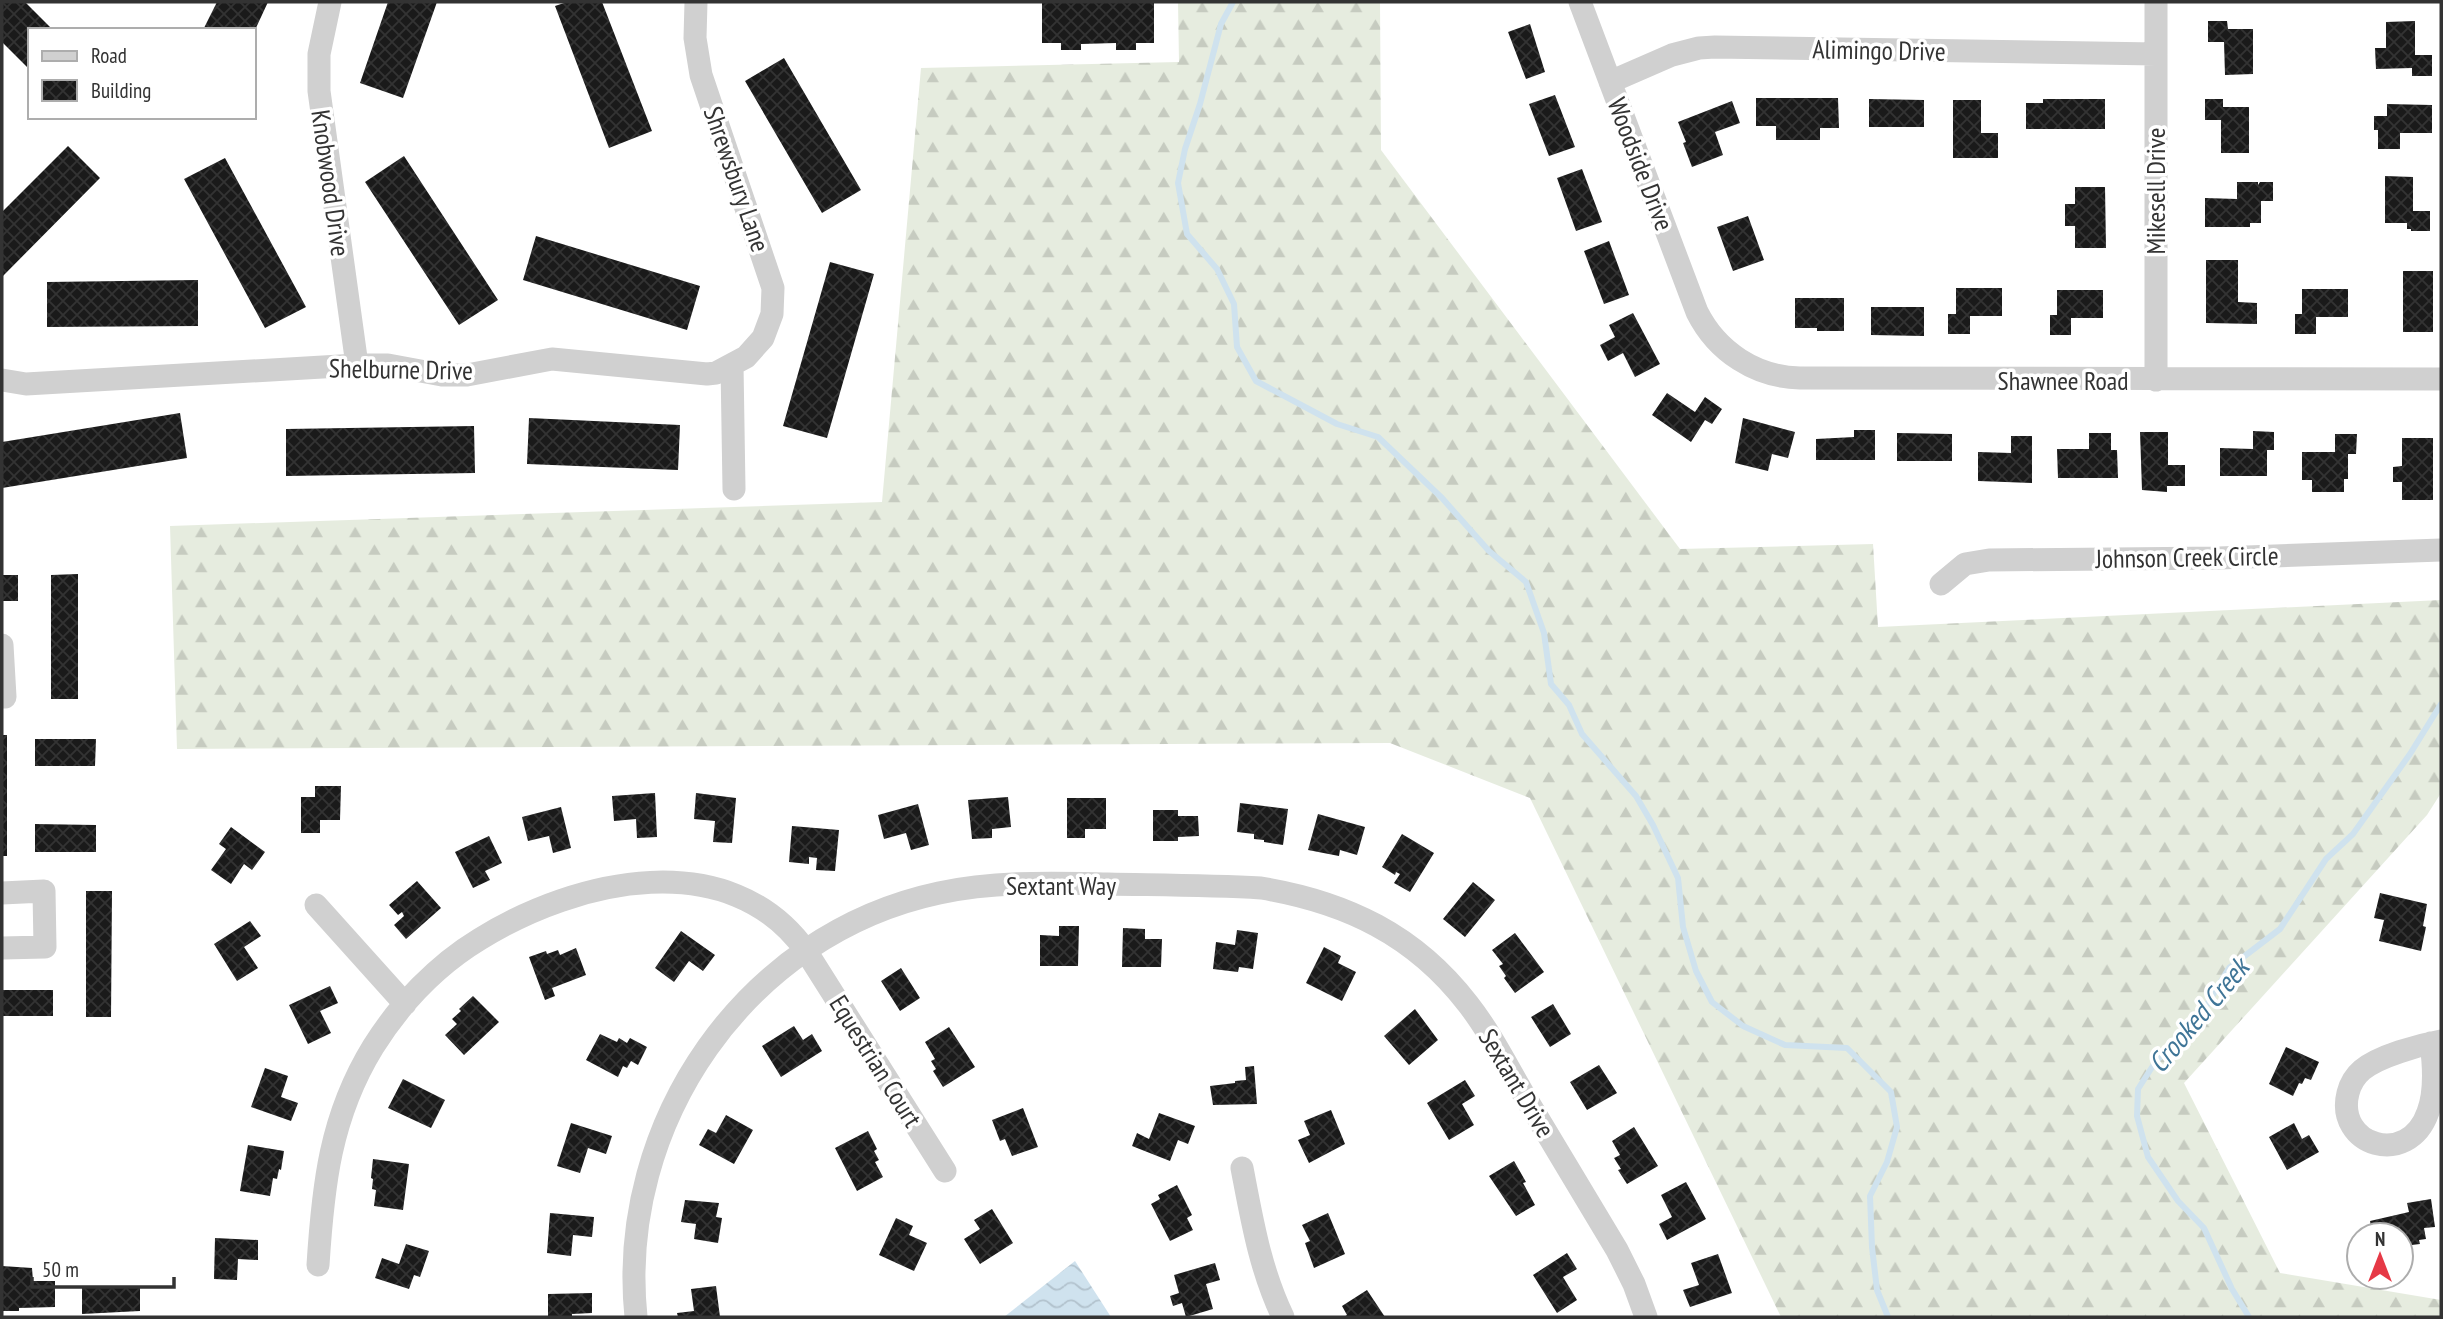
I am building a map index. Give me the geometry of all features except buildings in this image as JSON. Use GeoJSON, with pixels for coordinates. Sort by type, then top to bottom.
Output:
{"type":"FeatureCollection","features":[{"type":"Feature","properties":{"kind":"street","name":"Knobwood Drive"},"geometry":{"type":"LineString","coordinates":[[330,2],[319,54],[319,91],[357,365]]}},
{"type":"Feature","properties":{"kind":"street","name":"Shrewsbury Lane"},"geometry":{"type":"LineString","coordinates":[[696,2],[695,38],[701,75],[773,288],[770,322],[752,352]]}},
{"type":"Feature","properties":{"kind":"street","name":"Woodside Drive"},"geometry":{"type":"LineString","coordinates":[[1580,2],[1704,325]]}},
{"type":"Feature","properties":{"kind":"street","name":"Mikesell Drive"},"geometry":{"type":"LineString","coordinates":[[2156,2],[2156,380]]}},
{"type":"Feature","properties":{"kind":"street","name":"Alimingo Drive"},"geometry":{"type":"LineString","coordinates":[[1610,82],[1672,55],[1715,47],[2156,54]]}},
{"type":"Feature","properties":{"kind":"street","name":"Shawnee Road"},"geometry":{"type":"LineString","coordinates":[[1704,325],[1731,355],[1745,364],[1789,378],[2441,379]]}},
{"type":"Feature","properties":{"kind":"street","name":"Shelburne Drive"},"geometry":{"type":"LineString","coordinates":[[2,380],[26,384],[357,365],[388,365],[442,375],[467,375],[551,359],[707,374],[732,365],[752,352]]}},
{"type":"Feature","properties":{"kind":"street"},"geometry":{"type":"LineString","coordinates":[[732,365],[734,489]]}},
{"type":"Feature","properties":{"kind":"street","name":"Johnson Creek Circle"},"geometry":{"type":"LineString","coordinates":[[1941,584],[1965,564],[1989,560],[2219,558],[2441,550]]}},
{"type":"Feature","properties":{"kind":"street"},"geometry":{"type":"LineString","coordinates":[[2,645],[5,697],[2,697]]}},
{"type":"Feature","properties":{"kind":"street","name":"Sextant Way"},"geometry":{"type":"LineString","coordinates":[[636,1317],[634,1261],[638,1217],[649,1166],[667,1116],[697,1062],[722,1027],[758,989],[831,935],[882,910],[937,893],[1020,883],[1233,886],[1297,894],[1328,903]]}},
{"type":"Feature","properties":{"kind":"street","name":"Equestrian Court"},"geometry":{"type":"LineString","coordinates":[[318,1265],[326,1173],[336,1129],[364,1064],[405,1004],[450,960],[479,939],[518,918],[585,893],[638,884],[699,884],[716,887],[741,896],[771,913],[796,936],[945,1171]]}},
{"type":"Feature","properties":{"kind":"street"},"geometry":{"type":"LineString","coordinates":[[2,893],[44,891],[45,947],[2,948]]}},
{"type":"Feature","properties":{"kind":"street","name":"Sextant Drive"},"geometry":{"type":"LineString","coordinates":[[1328,903],[1365,919],[1404,942],[1433,965],[1469,1005],[1617,1250],[1646,1317]]}},
{"type":"Feature","properties":{"kind":"street"},"geometry":{"type":"LineString","coordinates":[[316,905],[405,1004]]}},
{"type":"Feature","properties":{"kind":"street"},"geometry":{"type":"LineString","coordinates":[[2436,1042],[2433,1088],[2429,1111],[2423,1123],[2412,1137],[2399,1145],[2379,1145],[2363,1138],[2349,1121],[2346,1101],[2350,1085],[2360,1071],[2378,1061],[2436,1042]]}},
{"type":"Feature","properties":{"kind":"street"},"geometry":{"type":"LineString","coordinates":[[1242,1168],[1258,1250],[1268,1284],[1283,1317]]}},
{"type":"Feature","properties":{"kind":"green space"},"geometry":{"type":"Polygon","coordinates":[[[1178,2],[1380,2],[1381,150],[1680,549],[1873,544],[1878,627],[2441,600],[2441,793],[2427,815],[2184,1083],[2280,1273],[2345,1284],[2345,1291],[2387,1291],[2441,1300],[2441,1317],[1781,1317],[1530,798],[1390,743],[177,749],[170,526],[882,502],[921,68],[1179,62],[1178,2]]]}},
{"type":"Feature","properties":{"kind":"water"},"geometry":{"type":"Polygon","coordinates":[[[1075,1261],[1111,1317],[1004,1317],[1075,1261]]]}},
{"type":"Feature","properties":{"kind":"waterway"},"geometry":{"type":"LineString","coordinates":[[1233,2],[1221,24],[1185,149],[1178,183],[1187,234],[1217,269],[1234,304],[1237,347],[1256,381],[1337,424],[1378,437],[1442,498],[1489,551],[1526,582],[1544,633],[1551,684],[1569,705],[1582,734],[1636,796],[1678,878],[1683,927],[1696,971],[1712,1002],[1743,1026],[1785,1045],[1847,1048],[1891,1092],[1897,1127],[1887,1162],[1870,1196],[1877,1290],[1888,1317]]}},
{"type":"Feature","properties":{"kind":"waterway","name":"Crooked Creek"},"geometry":{"type":"LineString","coordinates":[[2249,1317],[2232,1289],[2204,1228],[2178,1201],[2148,1157],[2137,1116],[2138,1089],[2156,1061],[2193,1028],[2229,968],[2280,929],[2326,859],[2353,834],[2410,754],[2441,704]]}}]}
